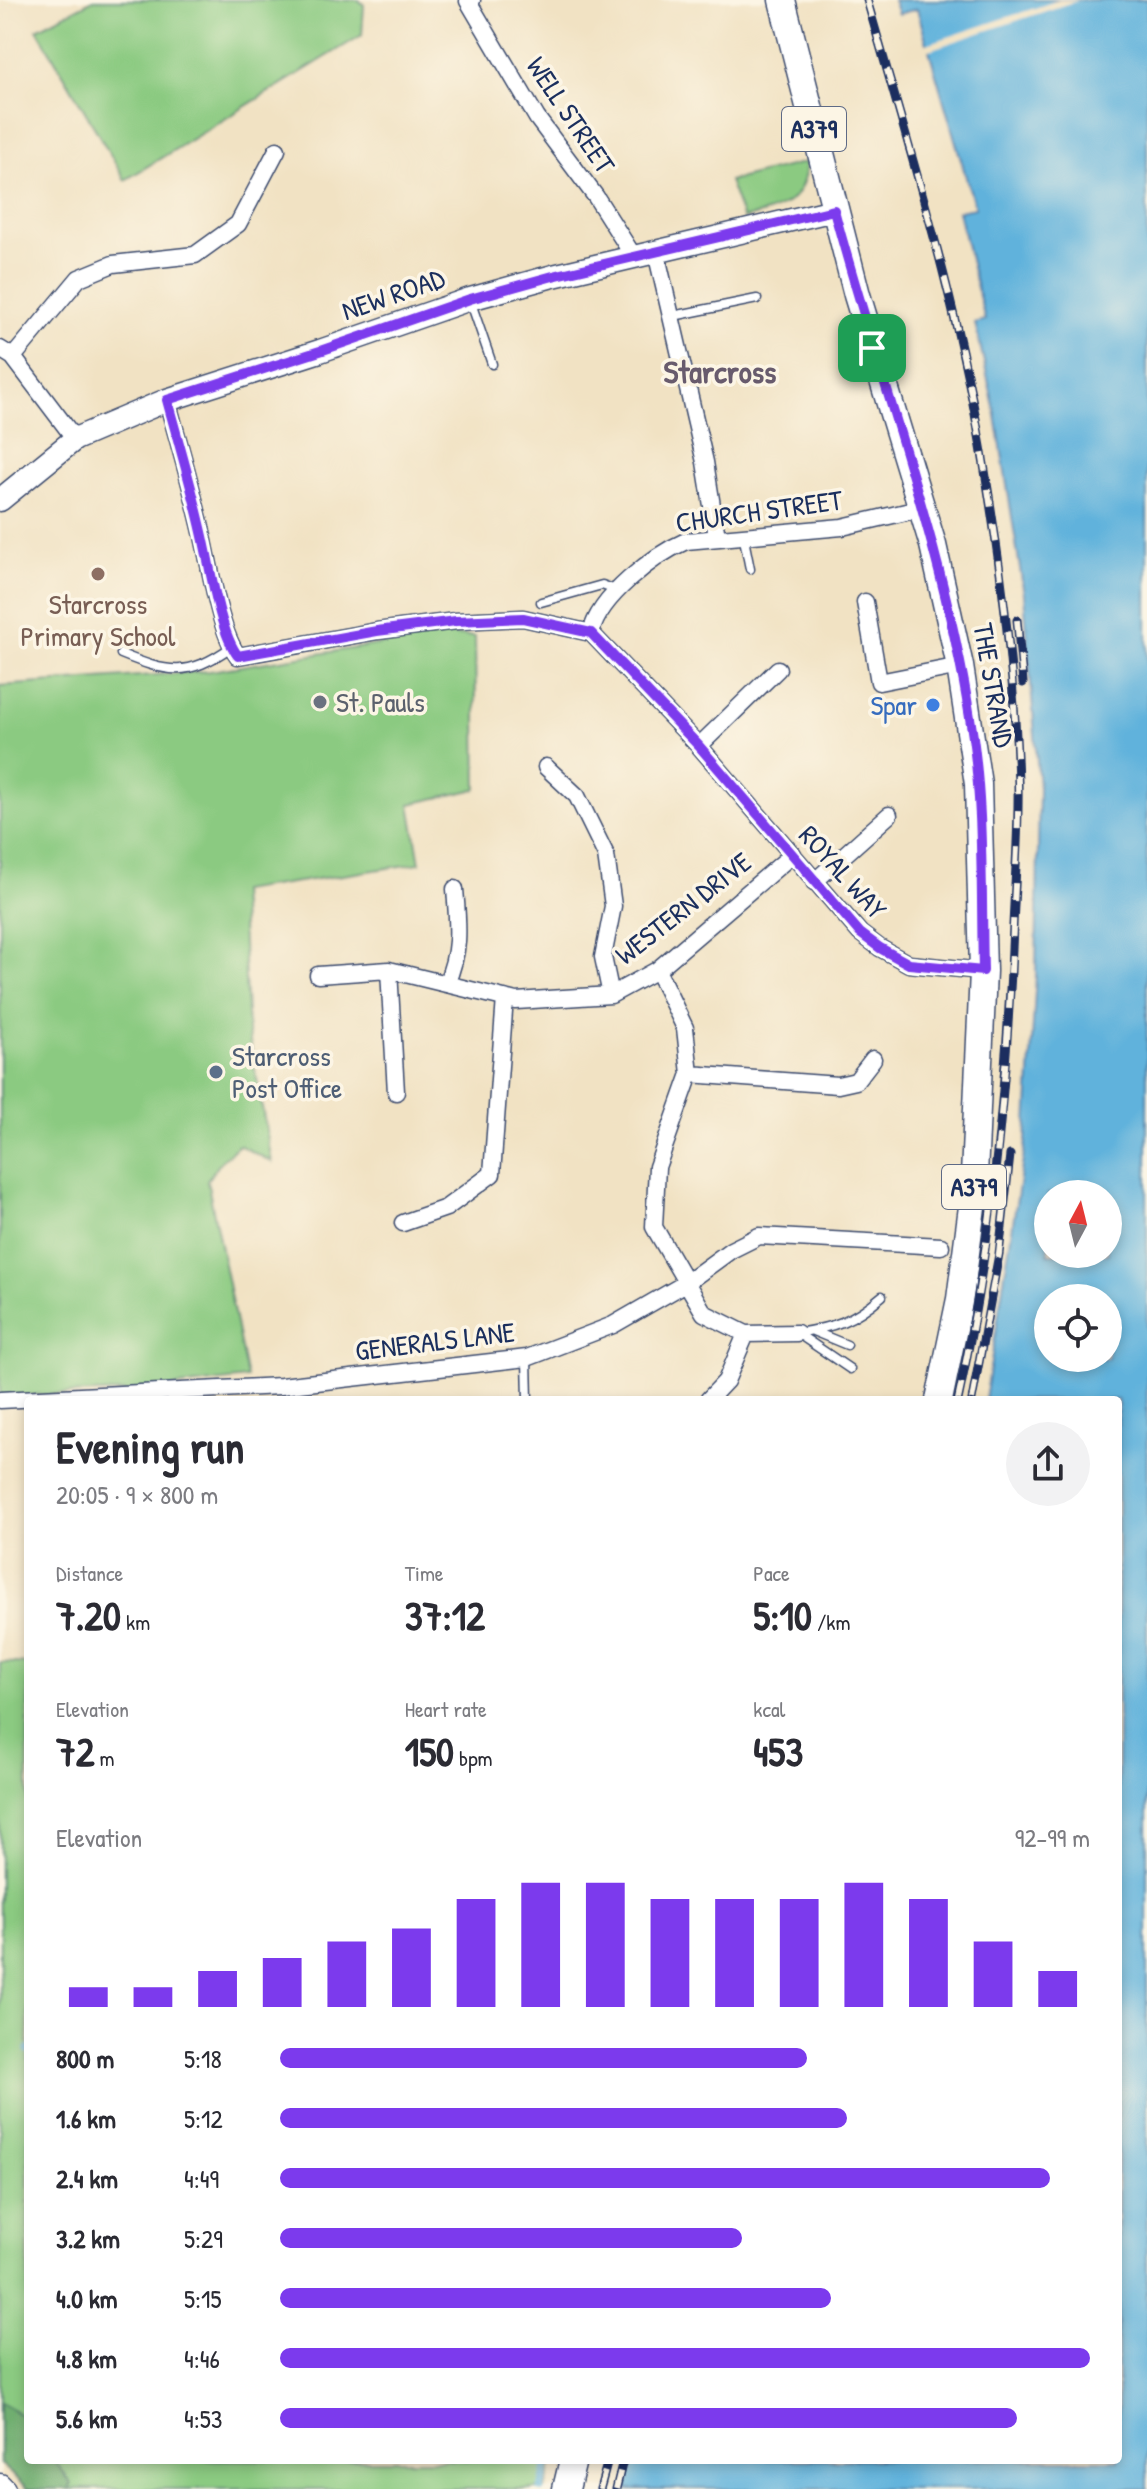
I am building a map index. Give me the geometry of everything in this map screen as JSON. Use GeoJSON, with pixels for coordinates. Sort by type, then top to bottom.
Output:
{"type":"FeatureCollection","features":[{"type":"Feature","properties":{"kind":"main road","name":"THE STRAND"},"geometry":{"type":"LineString","coordinates":[[782,0],[872,348],[923,508],[960,666],[978,784],[983,971],[973,1199],[960,1299],[940,1396]]}},
{"type":"Feature","properties":{"kind":"main road"},"geometry":{"type":"LineString","coordinates":[[566,2489],[572,2464]]}},
{"type":"Feature","properties":{"kind":"street","name":"WELL STREET"},"geometry":{"type":"LineString","coordinates":[[468,0],[537,118],[596,197],[645,254],[673,316],[705,462],[717,537]]}},
{"type":"Feature","properties":{"kind":"street"},"geometry":{"type":"LineString","coordinates":[[75,439],[7,353],[79,278],[113,264],[195,255],[238,224],[277,150]]}},
{"type":"Feature","properties":{"kind":"street","name":"NEW ROAD"},"geometry":{"type":"LineString","coordinates":[[0,500],[75,439],[167,400],[470,299],[834,210]]}},
{"type":"Feature","properties":{"kind":"street"},"geometry":{"type":"LineString","coordinates":[[167,400],[231,647],[238,656],[377,631],[456,621],[523,618],[591,633]]}},
{"type":"Feature","properties":{"kind":"street","name":"CHURCH STREET"},"geometry":{"type":"LineString","coordinates":[[591,633],[595,617],[619,591],[663,551],[686,541],[842,527],[923,508]]}},
{"type":"Feature","properties":{"kind":"street"},"geometry":{"type":"LineString","coordinates":[[865,602],[879,682],[960,666]]}},
{"type":"Feature","properties":{"kind":"street","name":"ROYAL WAY"},"geometry":{"type":"LineString","coordinates":[[591,633],[699,746],[860,933],[909,964],[983,971]]}},
{"type":"Feature","properties":{"kind":"street"},"geometry":{"type":"LineString","coordinates":[[699,746],[778,669]]}},
{"type":"Feature","properties":{"kind":"street"},"geometry":{"type":"LineString","coordinates":[[546,767],[577,796],[606,855],[613,906],[603,957],[611,995]]}},
{"type":"Feature","properties":{"kind":"street"},"geometry":{"type":"LineString","coordinates":[[814,882],[889,815]]}},
{"type":"Feature","properties":{"kind":"street","name":"WESTERN DRIVE"},"geometry":{"type":"LineString","coordinates":[[318,975],[389,970],[516,1001],[611,995],[657,970],[793,854]]}},
{"type":"Feature","properties":{"kind":"street"},"geometry":{"type":"LineString","coordinates":[[446,984],[455,963],[459,940],[455,889]]}},
{"type":"Feature","properties":{"kind":"street"},"geometry":{"type":"LineString","coordinates":[[389,970],[396,1092]]}},
{"type":"Feature","properties":{"kind":"street"},"geometry":{"type":"LineString","coordinates":[[657,970],[685,1028],[690,1074],[657,1167],[654,1227],[704,1313],[746,1334],[805,1332]]}},
{"type":"Feature","properties":{"kind":"street"},"geometry":{"type":"LineString","coordinates":[[403,1223],[446,1208],[492,1174],[505,998]]}},
{"type":"Feature","properties":{"kind":"street"},"geometry":{"type":"LineString","coordinates":[[690,1074],[838,1085],[856,1081],[873,1059]]}},
{"type":"Feature","properties":{"kind":"street","name":"GENERALS LANE"},"geometry":{"type":"LineString","coordinates":[[80,1396],[281,1386],[527,1358],[613,1325],[686,1283],[731,1250],[759,1236],[941,1246]]}},
{"type":"Feature","properties":{"kind":"street"},"geometry":{"type":"LineString","coordinates":[[712,1396],[726,1381],[746,1334]]}},
{"type":"Feature","properties":{"kind":"street","name":"GENERALS LANE"},"geometry":{"type":"LineString","coordinates":[[0,1400],[24,1399]]}},
{"type":"Feature","properties":{"kind":"lane"},"geometry":{"type":"LineString","coordinates":[[470,299],[492,364]]}},
{"type":"Feature","properties":{"kind":"lane"},"geometry":{"type":"LineString","coordinates":[[673,316],[757,299]]}},
{"type":"Feature","properties":{"kind":"lane"},"geometry":{"type":"LineString","coordinates":[[743,534],[750,569]]}},
{"type":"Feature","properties":{"kind":"lane"},"geometry":{"type":"LineString","coordinates":[[541,602],[602,585],[619,591]]}},
{"type":"Feature","properties":{"kind":"lane"},"geometry":{"type":"LineString","coordinates":[[121,654],[173,671],[205,663],[231,647]]}},
{"type":"Feature","properties":{"kind":"lane"},"geometry":{"type":"LineString","coordinates":[[805,1332],[832,1328],[861,1314],[882,1296]]}},
{"type":"Feature","properties":{"kind":"lane"},"geometry":{"type":"LineString","coordinates":[[805,1332],[847,1345]]}},
{"type":"Feature","properties":{"kind":"lane"},"geometry":{"type":"LineString","coordinates":[[805,1332],[850,1369]]}},
{"type":"Feature","properties":{"kind":"lane"},"geometry":{"type":"LineString","coordinates":[[527,1358],[528,1396]]}},
{"type":"Feature","properties":{"kind":"green space"},"geometry":{"type":"Polygon","coordinates":[[[93,0],[359,0],[364,5],[362,35],[125,180],[37,29],[93,0]]]}},
{"type":"Feature","properties":{"kind":"green space"},"geometry":{"type":"Polygon","coordinates":[[[806,162],[801,188],[795,196],[778,208],[743,219],[729,181],[806,162]]]}},
{"type":"Feature","properties":{"kind":"green space"},"geometry":{"type":"Polygon","coordinates":[[[445,634],[475,637],[477,789],[410,804],[420,863],[240,891],[248,1031],[272,1162],[239,1145],[207,1180],[247,1378],[131,1392],[0,1396],[0,686],[210,671],[445,634]]]}},
{"type":"Feature","properties":{"kind":"green space"},"geometry":{"type":"Polygon","coordinates":[[[0,1662],[24,1664],[24,2464],[552,2464],[545,2489],[28,2489],[0,2464],[0,1662]]]}},
{"type":"Feature","properties":{"kind":"green space"},"geometry":{"type":"Polygon","coordinates":[[[0,2402],[18,2413],[24,2421],[24,2464],[57,2464],[71,2483],[70,2489],[28,2489],[0,2464],[0,2402]]]}},
{"type":"Feature","properties":{"kind":"water"},"geometry":{"type":"Polygon","coordinates":[[[893,0],[1147,0],[1147,2489],[627,2489],[633,2464],[1122,2464],[1122,1396],[986,1396],[1026,1141],[1036,974],[1039,788],[1024,594],[996,415],[975,323],[985,320],[958,211],[975,208],[917,9],[898,14],[893,0]]]}},
{"type":"Feature","properties":{"kind":"pier"},"geometry":{"type":"Polygon","coordinates":[[[1059,0],[1079,0],[926,51],[924,45],[1059,0]]]}},
{"type":"Feature","properties":{"kind":"waterway"},"geometry":{"type":"LineString","coordinates":[[541,2489],[547,2464]]}},
{"type":"Feature","properties":{"kind":"railway"},"geometry":{"type":"LineString","coordinates":[[867,0],[933,234],[975,411],[997,549],[1014,705],[1018,818],[1002,1105],[989,1223],[959,1396]]}},
{"type":"Feature","properties":{"kind":"railway"},"geometry":{"type":"LineString","coordinates":[[1017,620],[1023,683]]}},
{"type":"Feature","properties":{"kind":"railway"},"geometry":{"type":"LineString","coordinates":[[973,1396],[999,1254],[1010,1155]]}},
{"type":"Feature","properties":{"kind":"railway"},"geometry":{"type":"LineString","coordinates":[[600,2489],[607,2464]]}},
{"type":"Feature","properties":{"kind":"railway"},"geometry":{"type":"LineString","coordinates":[[616,2489],[622,2464]]}},
{"type":"Feature","properties":{"kind":"place","name":"Starcross Primary School"},"geometry":{"type":"Point","coordinates":[98,574]}},
{"type":"Feature","properties":{"kind":"place","name":"St. Pauls"},"geometry":{"type":"Point","coordinates":[320,702]}},
{"type":"Feature","properties":{"kind":"place","name":"Spar"},"geometry":{"type":"Point","coordinates":[933,705]}},
{"type":"Feature","properties":{"kind":"place","name":"Starcross Post Office"},"geometry":{"type":"Point","coordinates":[216,1072]}},
{"type":"Feature","properties":{"kind":"district","name":"Starcross"},"geometry":{"type":"Point","coordinates":[720,372]}},
{"type":"Feature","properties":{"kind":"route"},"geometry":{"type":"LineString","coordinates":[[834,210],[872,348],[933,545],[971,724],[978,784],[983,971],[909,964],[860,933],[699,746],[591,633],[523,618],[456,621],[377,631],[238,656],[231,647],[167,400],[470,299],[553,276],[834,210]]}}]}
